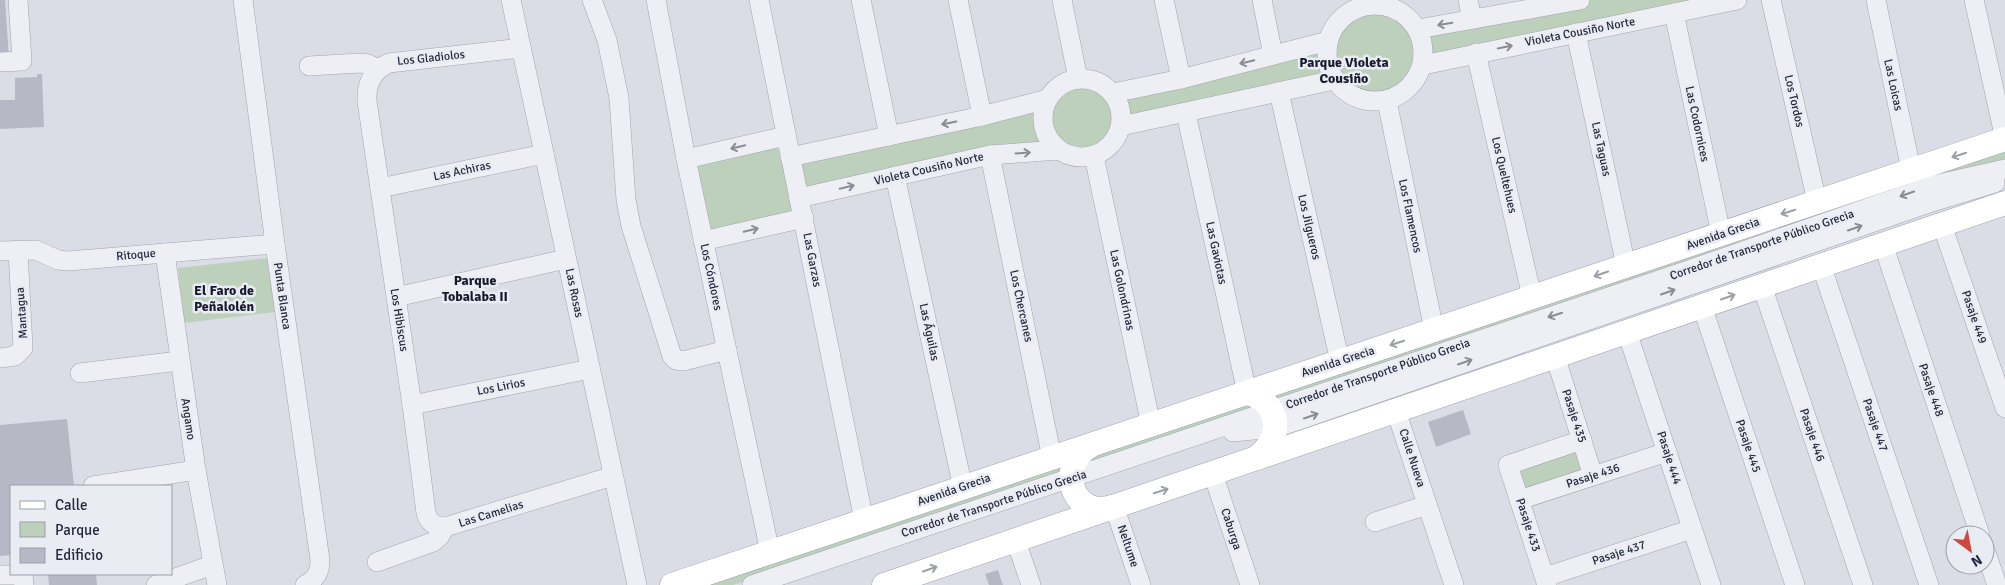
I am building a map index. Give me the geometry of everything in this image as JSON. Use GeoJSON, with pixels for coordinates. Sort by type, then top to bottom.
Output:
{"type":"FeatureCollection","features":[{"type":"Feature","properties":{"kind":"main road","name":"Avenida Grecia"},"geometry":{"type":"LineString","coordinates":[[672,585],[2005,139]]}},
{"type":"Feature","properties":{"kind":"main road"},"geometry":{"type":"LineString","coordinates":[[884,585],[1942,225],[2005,198]]}},
{"type":"Feature","properties":{"kind":"main road"},"geometry":{"type":"LineString","coordinates":[[1247,393],[1262,398],[1273,419],[1272,441],[1257,458]]}},
{"type":"Feature","properties":{"kind":"main road"},"geometry":{"type":"LineString","coordinates":[[1098,442],[1089,446],[1077,456],[1072,464],[1071,482],[1079,498],[1090,506],[1102,508],[1114,506]]}},
{"type":"Feature","properties":{"kind":"street"},"geometry":{"type":"LineString","coordinates":[[0,62],[22,61],[18,0]]}},
{"type":"Feature","properties":{"kind":"street","name":"Punta Blanca"},"geometry":{"type":"LineString","coordinates":[[243,0],[275,244],[320,560],[316,577],[305,585]]}},
{"type":"Feature","properties":{"kind":"street","name":"Las Rosas"},"geometry":{"type":"LineString","coordinates":[[511,0],[637,585]]}},
{"type":"Feature","properties":{"kind":"street"},"geometry":{"type":"LineString","coordinates":[[592,0],[607,40],[619,98],[626,200],[631,226],[672,356],[676,360],[683,361],[727,350]]}},
{"type":"Feature","properties":{"kind":"street","name":"Los Cóndores"},"geometry":{"type":"LineString","coordinates":[[656,0],[686,159],[770,552]]}},
{"type":"Feature","properties":{"kind":"street","name":"Las Garzas"},"geometry":{"type":"LineString","coordinates":[[759,0],[864,520]]}},
{"type":"Feature","properties":{"kind":"street"},"geometry":{"type":"LineString","coordinates":[[861,0],[889,136]]}},
{"type":"Feature","properties":{"kind":"street"},"geometry":{"type":"LineString","coordinates":[[958,0],[982,116]]}},
{"type":"Feature","properties":{"kind":"street"},"geometry":{"type":"LineString","coordinates":[[1062,0],[1078,79]]}},
{"type":"Feature","properties":{"kind":"street"},"geometry":{"type":"LineString","coordinates":[[1164,0],[1181,79]]}},
{"type":"Feature","properties":{"kind":"street"},"geometry":{"type":"LineString","coordinates":[[1262,0],[1273,55]]}},
{"type":"Feature","properties":{"kind":"street"},"geometry":{"type":"LineString","coordinates":[[1468,0],[1472,19]]}},
{"type":"Feature","properties":{"kind":"street"},"geometry":{"type":"LineString","coordinates":[[1418,29],[1580,0]]}},
{"type":"Feature","properties":{"kind":"street","name":"Violeta Cousiño Norte"},"geometry":{"type":"LineString","coordinates":[[1423,65],[1737,0]]}},
{"type":"Feature","properties":{"kind":"street","name":"Los Tordos"},"geometry":{"type":"LineString","coordinates":[[1771,0],[1817,202]]}},
{"type":"Feature","properties":{"kind":"street","name":"Las Loicas"},"geometry":{"type":"LineString","coordinates":[[1876,0],[1911,170]]}},
{"type":"Feature","properties":{"kind":"street"},"geometry":{"type":"LineString","coordinates":[[1974,0],[2005,139]]}},
{"type":"Feature","properties":{"kind":"street"},"geometry":{"type":"LineString","coordinates":[[1366,3],[1387,6],[1404,14],[1418,29],[1424,46],[1423,65],[1410,88],[1387,101],[1367,102],[1348,94],[1334,80],[1327,61],[1328,41],[1336,25],[1350,12],[1366,3]]}},
{"type":"Feature","properties":{"kind":"street","name":"Las Codornices"},"geometry":{"type":"LineString","coordinates":[[1674,13],[1721,234]]}},
{"type":"Feature","properties":{"kind":"street","name":"Las Taguas"},"geometry":{"type":"LineString","coordinates":[[1576,33],[1626,266]]}},
{"type":"Feature","properties":{"kind":"street"},"geometry":{"type":"LineString","coordinates":[[1113,93],[1181,79],[1328,41]]}},
{"type":"Feature","properties":{"kind":"street","name":"Los Gladiolos"},"geometry":{"type":"LineString","coordinates":[[378,69],[396,61],[521,48]]}},
{"type":"Feature","properties":{"kind":"street","name":"Los Queltehues"},"geometry":{"type":"LineString","coordinates":[[1476,53],[1532,298]]}},
{"type":"Feature","properties":{"kind":"street"},"geometry":{"type":"LineString","coordinates":[[309,66],[360,63],[368,64],[378,69]]}},
{"type":"Feature","properties":{"kind":"street","name":"Los Hibiscus"},"geometry":{"type":"LineString","coordinates":[[378,69],[369,83],[367,101],[426,513],[430,522],[438,527],[445,527]]}},
{"type":"Feature","properties":{"kind":"street"},"geometry":{"type":"LineString","coordinates":[[1078,79],[1091,80],[1103,84],[1113,93],[1119,103],[1122,114],[1118,136],[1112,145],[1094,156],[1082,158],[1070,156],[1059,150],[1051,142],[1043,122],[1044,110],[1048,100],[1060,86],[1078,79]]}},
{"type":"Feature","properties":{"kind":"street"},"geometry":{"type":"LineString","coordinates":[[1121,126],[1334,80]]}},
{"type":"Feature","properties":{"kind":"street","name":"Los Jilgueros"},"geometry":{"type":"LineString","coordinates":[[1279,92],[1340,362]]}},
{"type":"Feature","properties":{"kind":"street"},"geometry":{"type":"LineString","coordinates":[[790,157],[1048,100]]}},
{"type":"Feature","properties":{"kind":"street","name":"Los Flamencos"},"geometry":{"type":"LineString","coordinates":[[1387,101],[1434,330]]}},
{"type":"Feature","properties":{"kind":"street","name":"Las Gaviotas"},"geometry":{"type":"LineString","coordinates":[[1186,113],[1247,393]]}},
{"type":"Feature","properties":{"kind":"street"},"geometry":{"type":"LineString","coordinates":[[686,159],[786,136]]}},
{"type":"Feature","properties":{"kind":"street","name":"Violeta Cousiño Norte"},"geometry":{"type":"LineString","coordinates":[[800,198],[990,155],[1059,150]]}},
{"type":"Feature","properties":{"kind":"street","name":"Las Achiras"},"geometry":{"type":"LineString","coordinates":[[380,188],[544,154]]}},
{"type":"Feature","properties":{"kind":"street","name":"Los Chercanes"},"geometry":{"type":"LineString","coordinates":[[990,155],[1052,458]]}},
{"type":"Feature","properties":{"kind":"street","name":"Las Golondrinas"},"geometry":{"type":"LineString","coordinates":[[1094,156],[1151,425]]}},
{"type":"Feature","properties":{"kind":"street","name":"Corredor de Transporte Público Grecia"},"geometry":{"type":"LineString","coordinates":[[1273,419],[1683,272],[1934,185],[2005,169]]}},
{"type":"Feature","properties":{"kind":"street","name":"Las Águilas"},"geometry":{"type":"LineString","coordinates":[[895,176],[963,488]]}},
{"type":"Feature","properties":{"kind":"street","name":"Corredor de Transporte Público Grecia"},"geometry":{"type":"LineString","coordinates":[[752,585],[1273,419],[1919,206],[2005,198]]}},
{"type":"Feature","properties":{"kind":"street"},"geometry":{"type":"LineString","coordinates":[[703,241],[804,218]]}},
{"type":"Feature","properties":{"kind":"street","name":"Pasaje 449"},"geometry":{"type":"LineString","coordinates":[[1942,225],[2005,408]]}},
{"type":"Feature","properties":{"kind":"street","name":"Ritoque"},"geometry":{"type":"LineString","coordinates":[[9,251],[36,250],[58,260],[68,261],[275,244]]}},
{"type":"Feature","properties":{"kind":"street","name":"Pasaje 448"},"geometry":{"type":"LineString","coordinates":[[1883,244],[1977,525]]}},
{"type":"Feature","properties":{"kind":"street","name":"Mantagua"},"geometry":{"type":"LineString","coordinates":[[0,358],[15,356],[23,348],[9,251]]}},
{"type":"Feature","properties":{"kind":"street","name":"Angamo"},"geometry":{"type":"LineString","coordinates":[[165,253],[196,470],[217,585]]}},
{"type":"Feature","properties":{"kind":"street"},"geometry":{"type":"LineString","coordinates":[[396,297],[566,259]]}},
{"type":"Feature","properties":{"kind":"street","name":"Pasaje 447"},"geometry":{"type":"LineString","coordinates":[[1821,265],[1929,585]]}},
{"type":"Feature","properties":{"kind":"street","name":"Pasaje 446"},"geometry":{"type":"LineString","coordinates":[[1762,286],[1862,585]]}},
{"type":"Feature","properties":{"kind":"street","name":"Pasaje 445"},"geometry":{"type":"LineString","coordinates":[[1702,306],[1795,585]]}},
{"type":"Feature","properties":{"kind":"street","name":"Pasaje 444"},"geometry":{"type":"LineString","coordinates":[[1627,332],[1711,585]]}},
{"type":"Feature","properties":{"kind":"street","name":"Pasaje 435"},"geometry":{"type":"LineString","coordinates":[[1555,356],[1593,476]]}},
{"type":"Feature","properties":{"kind":"street"},"geometry":{"type":"LineString","coordinates":[[80,373],[179,361]]}},
{"type":"Feature","properties":{"kind":"street","name":"Los Lirios"},"geometry":{"type":"LineString","coordinates":[[412,405],[590,369]]}},
{"type":"Feature","properties":{"kind":"street","name":"Calle Nueva"},"geometry":{"type":"LineString","coordinates":[[1396,411],[1451,584]]}},
{"type":"Feature","properties":{"kind":"street","name":"Pasaje 433"},"geometry":{"type":"LineString","coordinates":[[1546,581],[1508,465],[1582,440]]}},
{"type":"Feature","properties":{"kind":"street","name":"Pasaje 436"},"geometry":{"type":"LineString","coordinates":[[1519,500],[1667,452]]}},
{"type":"Feature","properties":{"kind":"street"},"geometry":{"type":"LineString","coordinates":[[99,485],[196,470]]}},
{"type":"Feature","properties":{"kind":"street","name":"Caburga"},"geometry":{"type":"LineString","coordinates":[[1213,474],[1250,585]]}},
{"type":"Feature","properties":{"kind":"street","name":"Las Camelias"},"geometry":{"type":"LineString","coordinates":[[376,562],[433,542],[440,536],[445,527],[613,476]]}},
{"type":"Feature","properties":{"kind":"street","name":"Corredor de Transporte Público Grecia"},"geometry":{"type":"LineString","coordinates":[[782,585],[1071,482]]}},
{"type":"Feature","properties":{"kind":"street","name":"Calle Nueva"},"geometry":{"type":"LineString","coordinates":[[1375,522],[1427,505]]}},
{"type":"Feature","properties":{"kind":"street","name":"Neltume"},"geometry":{"type":"LineString","coordinates":[[1114,506],[1141,585]]}},
{"type":"Feature","properties":{"kind":"street","name":"Pasaje 437"},"geometry":{"type":"LineString","coordinates":[[1546,581],[1692,529]]}},
{"type":"Feature","properties":{"kind":"street"},"geometry":{"type":"LineString","coordinates":[[1016,540],[1031,585]]}},
{"type":"Feature","properties":{"kind":"street"},"geometry":{"type":"LineString","coordinates":[[156,585],[212,565]]}},
{"type":"Feature","properties":{"kind":"street"},"geometry":{"type":"LineString","coordinates":[[0,575],[23,575],[24,585]]}},
{"type":"Feature","properties":{"kind":"green space","name":"Parque Violeta Cousiño"},"geometry":{"type":"Polygon","coordinates":[[[1588,0],[1725,0],[1418,63],[1407,83],[1388,95],[1369,97],[1352,90],[1339,77],[1117,125],[1108,142],[1095,151],[1088,153],[1071,151],[1062,147],[794,195],[796,214],[706,237],[690,163],[777,147],[783,161],[1052,102],[1065,88],[1079,83],[1095,86],[1110,96],[1333,43],[1349,20],[1369,11],[1391,14],[1413,31],[1588,0]]]}},
{"type":"Feature","properties":{"kind":"green space"},"geometry":{"type":"Polygon","coordinates":[[[2005,145],[2005,163],[1911,182],[1302,394],[733,585],[702,585],[2005,145]]]}},
{"type":"Feature","properties":{"kind":"green space"},"geometry":{"type":"Polygon","coordinates":[[[268,258],[275,312],[184,323],[178,268],[268,258]]]}},
{"type":"Feature","properties":{"kind":"green space"},"geometry":{"type":"Polygon","coordinates":[[[1579,444],[1589,473],[1522,495],[1513,466],[1579,444]]]}},
{"type":"Feature","properties":{"kind":"building"},"geometry":{"type":"Polygon","coordinates":[[[0,0],[5,0],[9,59],[0,60],[0,0]]]}},
{"type":"Feature","properties":{"kind":"building"},"geometry":{"type":"Polygon","coordinates":[[[37,74],[42,74],[44,127],[0,129],[0,100],[15,100],[15,78],[37,77],[37,74]]]}},
{"type":"Feature","properties":{"kind":"building"},"geometry":{"type":"Polygon","coordinates":[[[1463,410],[1471,434],[1436,447],[1428,422],[1463,410]]]}},
{"type":"Feature","properties":{"kind":"building"},"geometry":{"type":"Polygon","coordinates":[[[67,419],[74,485],[10,485],[10,555],[0,556],[0,425],[67,419]]]}},
{"type":"Feature","properties":{"kind":"building"},"geometry":{"type":"Polygon","coordinates":[[[998,570],[1003,585],[989,585],[985,574],[998,570]]]}},
{"type":"Feature","properties":{"kind":"building"},"geometry":{"type":"Polygon","coordinates":[[[48,575],[96,575],[97,585],[49,585],[48,575]]]}},
{"type":"Feature","properties":{"kind":"district","name":"Parque Violeta Cousiño"},"geometry":{"type":"Point","coordinates":[1344,70]}},
{"type":"Feature","properties":{"kind":"district","name":"Parque Tobalaba II"},"geometry":{"type":"Point","coordinates":[475,288]}},
{"type":"Feature","properties":{"kind":"district","name":"El Faro de Peñalolén"},"geometry":{"type":"Point","coordinates":[224,298]}}]}
